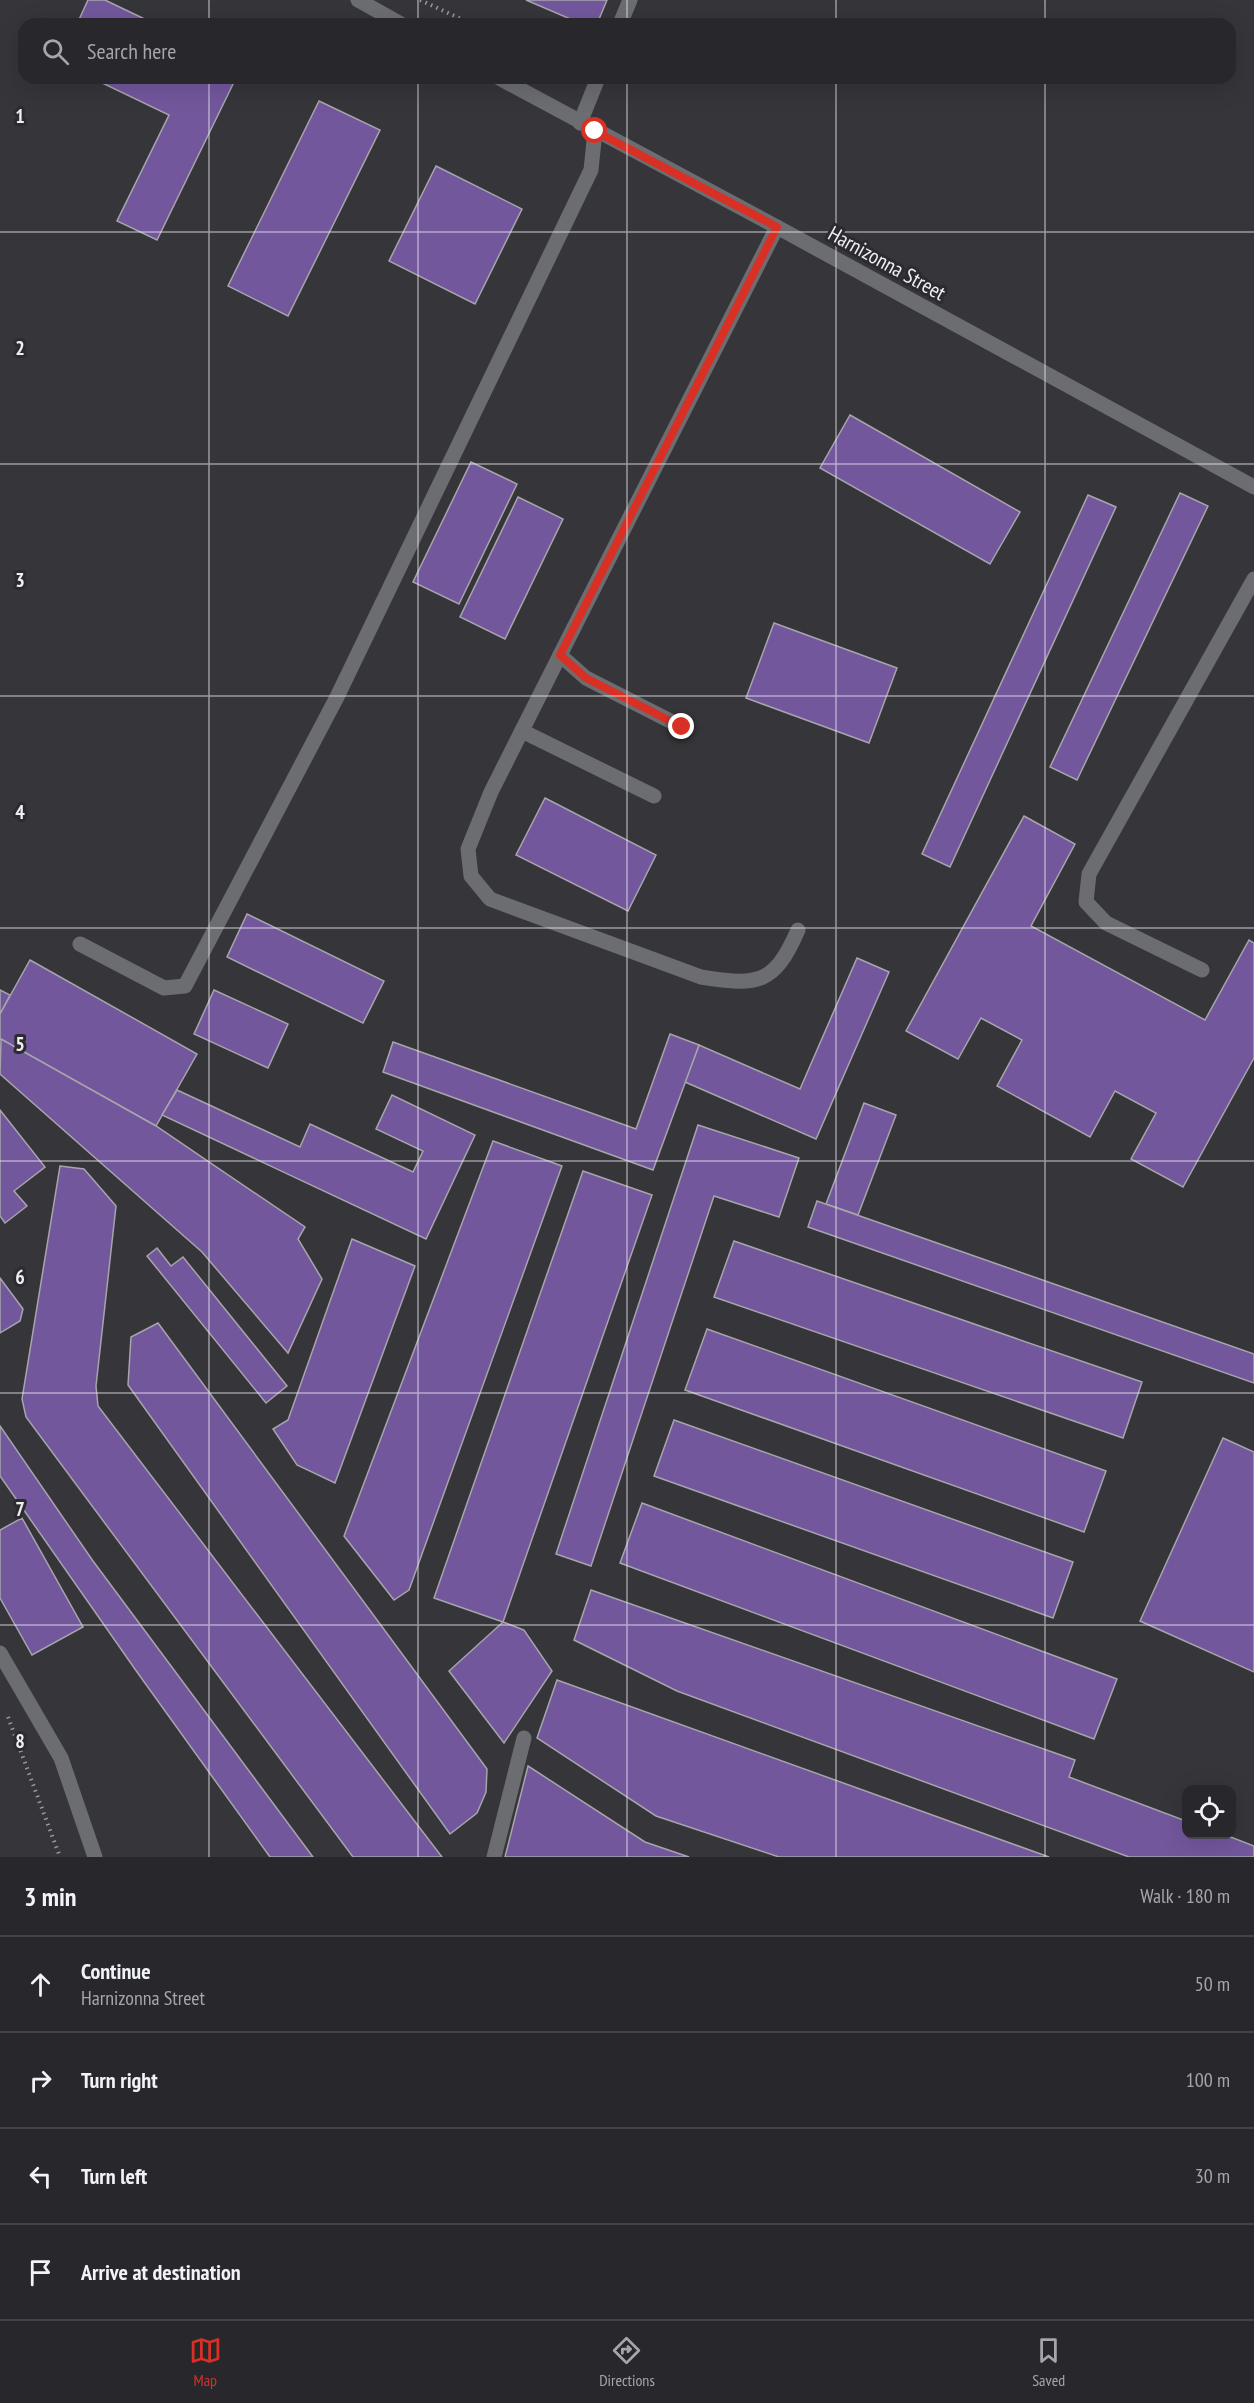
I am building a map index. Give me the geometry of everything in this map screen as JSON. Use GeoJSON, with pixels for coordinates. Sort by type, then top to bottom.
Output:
{"type":"FeatureCollection","features":[{"type":"Feature","properties":{"kind":"street"},"geometry":{"type":"LineString","coordinates":[[358,0],[390,18]]}},
{"type":"Feature","properties":{"kind":"street"},"geometry":{"type":"LineString","coordinates":[[622,18],[630,0]]}},
{"type":"Feature","properties":{"kind":"street","name":"Harnizonna Street"},"geometry":{"type":"LineString","coordinates":[[510,84],[1254,487]]}},
{"type":"Feature","properties":{"kind":"street"},"geometry":{"type":"LineString","coordinates":[[580,123],[596,84]]}},
{"type":"Feature","properties":{"kind":"street"},"geometry":{"type":"LineString","coordinates":[[80,944],[164,988],[185,986],[337,697],[591,170],[595,131]]}},
{"type":"Feature","properties":{"kind":"street"},"geometry":{"type":"LineString","coordinates":[[777,227],[491,792],[468,849],[471,876],[490,899],[701,977],[736,983],[769,976],[788,954],[798,930]]}},
{"type":"Feature","properties":{"kind":"street"},"geometry":{"type":"LineString","coordinates":[[1202,970],[1106,923],[1086,902],[1089,874],[1254,579]]}},
{"type":"Feature","properties":{"kind":"street"},"geometry":{"type":"LineString","coordinates":[[560,655],[586,678],[682,727]]}},
{"type":"Feature","properties":{"kind":"street"},"geometry":{"type":"LineString","coordinates":[[522,731],[654,796]]}},
{"type":"Feature","properties":{"kind":"street"},"geometry":{"type":"LineString","coordinates":[[0,1653],[61,1758],[95,1857]]}},
{"type":"Feature","properties":{"kind":"street"},"geometry":{"type":"LineString","coordinates":[[494,1857],[524,1738]]}},
{"type":"Feature","properties":{"kind":"path"},"geometry":{"type":"LineString","coordinates":[[420,0],[459,18]]}},
{"type":"Feature","properties":{"kind":"path"},"geometry":{"type":"LineString","coordinates":[[4,1709],[60,1857]]}},
{"type":"Feature","properties":{"kind":"building"},"geometry":{"type":"Polygon","coordinates":[[[88,0],[105,0],[142,18],[80,18],[88,0]]]}},
{"type":"Feature","properties":{"kind":"building"},"geometry":{"type":"Polygon","coordinates":[[[526,0],[607,0],[600,18],[568,18],[526,0]]]}},
{"type":"Feature","properties":{"kind":"building"},"geometry":{"type":"Polygon","coordinates":[[[104,84],[233,84],[157,240],[117,221],[169,115],[104,84]]]}},
{"type":"Feature","properties":{"kind":"building"},"geometry":{"type":"Polygon","coordinates":[[[319,101],[380,130],[288,316],[228,286],[319,101]]]}},
{"type":"Feature","properties":{"kind":"building"},"geometry":{"type":"Polygon","coordinates":[[[436,166],[522,209],[475,304],[389,261],[436,166]]]}},
{"type":"Feature","properties":{"kind":"building"},"geometry":{"type":"Polygon","coordinates":[[[850,415],[1020,512],[990,564],[820,468],[850,415]]]}},
{"type":"Feature","properties":{"kind":"building"},"geometry":{"type":"Polygon","coordinates":[[[471,462],[517,484],[459,604],[413,582],[471,462]]]}},
{"type":"Feature","properties":{"kind":"building"},"geometry":{"type":"Polygon","coordinates":[[[1180,493],[1208,506],[1077,780],[1050,767],[1180,493]]]}},
{"type":"Feature","properties":{"kind":"building"},"geometry":{"type":"Polygon","coordinates":[[[1088,495],[1116,507],[950,867],[922,854],[1088,495]]]}},
{"type":"Feature","properties":{"kind":"building"},"geometry":{"type":"Polygon","coordinates":[[[518,497],[563,519],[505,639],[460,617],[518,497]]]}},
{"type":"Feature","properties":{"kind":"building"},"geometry":{"type":"Polygon","coordinates":[[[774,623],[897,668],[869,743],[746,698],[774,623]]]}},
{"type":"Feature","properties":{"kind":"building"},"geometry":{"type":"Polygon","coordinates":[[[545,798],[656,855],[628,911],[516,855],[545,798]]]}},
{"type":"Feature","properties":{"kind":"building"},"geometry":{"type":"Polygon","coordinates":[[[1024,816],[1075,844],[1031,926],[1205,1020],[1249,940],[1254,943],[1254,1058],[1183,1187],[1131,1159],[1156,1113],[1115,1091],[1090,1137],[997,1086],[1022,1040],[981,1018],[958,1059],[906,1031],[1024,816]]]}},
{"type":"Feature","properties":{"kind":"building"},"geometry":{"type":"Polygon","coordinates":[[[247,914],[384,981],[363,1023],[227,957],[247,914]]]}},
{"type":"Feature","properties":{"kind":"building"},"geometry":{"type":"Polygon","coordinates":[[[857,958],[889,972],[816,1139],[685,1082],[699,1045],[800,1089],[857,958]]]}},
{"type":"Feature","properties":{"kind":"building"},"geometry":{"type":"Polygon","coordinates":[[[30,960],[197,1054],[156,1126],[0,1039],[0,1014],[30,960]]]}},
{"type":"Feature","properties":{"kind":"building"},"geometry":{"type":"Polygon","coordinates":[[[0,990],[10,995],[0,1014],[0,990]]]}},
{"type":"Feature","properties":{"kind":"building"},"geometry":{"type":"Polygon","coordinates":[[[214,990],[288,1024],[268,1068],[194,1034],[214,990]]]}},
{"type":"Feature","properties":{"kind":"building"},"geometry":{"type":"Polygon","coordinates":[[[670,1034],[699,1045],[653,1170],[383,1072],[393,1042],[636,1129],[670,1034]]]}},
{"type":"Feature","properties":{"kind":"building"},"geometry":{"type":"Polygon","coordinates":[[[1,1039],[156,1126],[305,1227],[298,1239],[322,1279],[288,1353],[202,1252],[0,1074],[1,1039]]]}},
{"type":"Feature","properties":{"kind":"building"},"geometry":{"type":"Polygon","coordinates":[[[177,1090],[300,1147],[310,1124],[413,1172],[423,1151],[376,1129],[392,1095],[475,1135],[426,1239],[162,1115],[177,1090]]]}},
{"type":"Feature","properties":{"kind":"building"},"geometry":{"type":"Polygon","coordinates":[[[864,1103],[896,1115],[858,1215],[826,1204],[864,1103]]]}},
{"type":"Feature","properties":{"kind":"building"},"geometry":{"type":"Polygon","coordinates":[[[0,1110],[45,1167],[14,1191],[27,1206],[5,1223],[0,1216],[0,1110]]]}},
{"type":"Feature","properties":{"kind":"building"},"geometry":{"type":"Polygon","coordinates":[[[698,1125],[799,1158],[779,1217],[714,1196],[591,1566],[556,1554],[698,1125]]]}},
{"type":"Feature","properties":{"kind":"building"},"geometry":{"type":"Polygon","coordinates":[[[493,1141],[562,1166],[409,1590],[394,1600],[344,1536],[493,1141]]]}},
{"type":"Feature","properties":{"kind":"building"},"geometry":{"type":"Polygon","coordinates":[[[60,1166],[84,1169],[116,1206],[96,1386],[98,1406],[442,1857],[353,1857],[26,1417],[22,1399],[60,1166]]]}},
{"type":"Feature","properties":{"kind":"building"},"geometry":{"type":"Polygon","coordinates":[[[583,1171],[652,1195],[503,1622],[434,1598],[583,1171]]]}},
{"type":"Feature","properties":{"kind":"building"},"geometry":{"type":"Polygon","coordinates":[[[817,1201],[1254,1354],[1254,1383],[808,1227],[817,1201]]]}},
{"type":"Feature","properties":{"kind":"building"},"geometry":{"type":"Polygon","coordinates":[[[352,1239],[415,1266],[335,1483],[297,1465],[273,1429],[288,1420],[352,1239]]]}},
{"type":"Feature","properties":{"kind":"building"},"geometry":{"type":"Polygon","coordinates":[[[734,1241],[1142,1382],[1123,1438],[714,1297],[734,1241]]]}},
{"type":"Feature","properties":{"kind":"building"},"geometry":{"type":"Polygon","coordinates":[[[157,1248],[171,1266],[183,1257],[287,1386],[266,1403],[147,1256],[157,1248]]]}},
{"type":"Feature","properties":{"kind":"building"},"geometry":{"type":"Polygon","coordinates":[[[0,1278],[23,1309],[20,1321],[0,1333],[0,1278]]]}},
{"type":"Feature","properties":{"kind":"building"},"geometry":{"type":"Polygon","coordinates":[[[158,1323],[487,1769],[486,1792],[477,1813],[450,1834],[128,1385],[131,1337],[158,1323]]]}},
{"type":"Feature","properties":{"kind":"building"},"geometry":{"type":"Polygon","coordinates":[[[707,1329],[1106,1471],[1084,1532],[685,1390],[707,1329]]]}},
{"type":"Feature","properties":{"kind":"building"},"geometry":{"type":"Polygon","coordinates":[[[674,1420],[1073,1562],[1053,1618],[654,1476],[674,1420]]]}},
{"type":"Feature","properties":{"kind":"building"},"geometry":{"type":"Polygon","coordinates":[[[0,1426],[93,1561],[313,1857],[270,1857],[0,1476],[0,1426]]]}},
{"type":"Feature","properties":{"kind":"building"},"geometry":{"type":"Polygon","coordinates":[[[1223,1438],[1254,1452],[1254,1672],[1140,1621],[1223,1438]]]}},
{"type":"Feature","properties":{"kind":"building"},"geometry":{"type":"Polygon","coordinates":[[[642,1503],[1117,1679],[1094,1739],[620,1563],[642,1503]]]}},
{"type":"Feature","properties":{"kind":"building"},"geometry":{"type":"Polygon","coordinates":[[[22,1518],[83,1627],[32,1655],[0,1598],[0,1530],[22,1518]]]}},
{"type":"Feature","properties":{"kind":"building"},"geometry":{"type":"Polygon","coordinates":[[[591,1590],[1075,1760],[1069,1777],[1182,1819],[1182,1839],[1236,1839],[1254,1846],[1254,1857],[1129,1857],[677,1691],[574,1640],[591,1590]]]}},
{"type":"Feature","properties":{"kind":"building"},"geometry":{"type":"Polygon","coordinates":[[[503,1622],[524,1630],[552,1671],[504,1743],[449,1671],[503,1622]]]}},
{"type":"Feature","properties":{"kind":"building"},"geometry":{"type":"Polygon","coordinates":[[[557,1680],[1049,1857],[779,1857],[656,1816],[537,1738],[557,1680]]]}},
{"type":"Feature","properties":{"kind":"building"},"geometry":{"type":"Polygon","coordinates":[[[528,1766],[645,1842],[689,1857],[505,1857],[528,1766]]]}},
{"type":"Feature","properties":{"kind":"route"},"geometry":{"type":"LineString","coordinates":[[595,131],[777,227],[560,655],[586,678],[682,727]]}}]}
